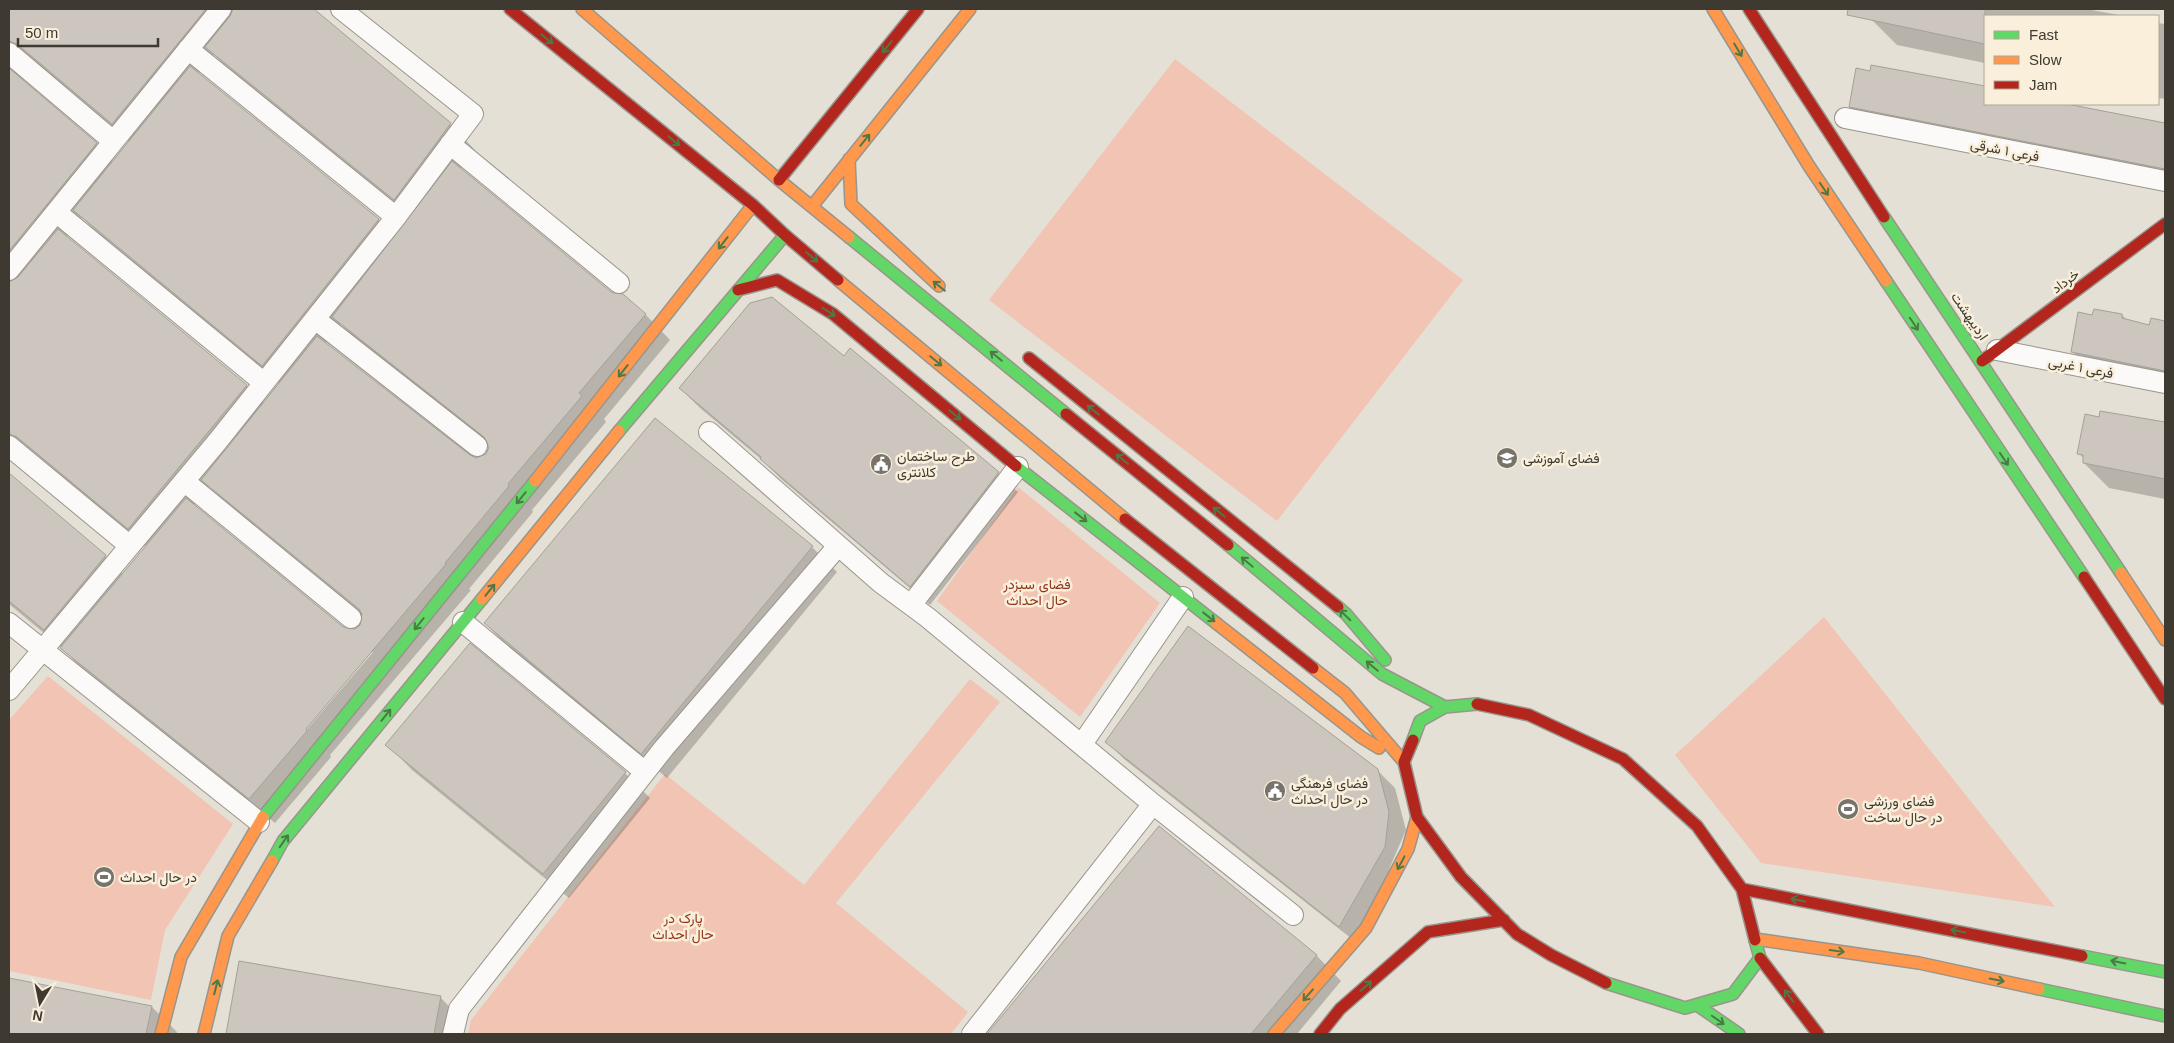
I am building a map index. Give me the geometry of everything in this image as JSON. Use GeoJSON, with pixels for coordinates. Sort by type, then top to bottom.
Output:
{"type":"FeatureCollection","features":[{"type":"Feature","properties":{"kind":"street"},"geometry":{"type":"LineString","coordinates":[[9,270],[221,9]]}},
{"type":"Feature","properties":{"kind":"street"},"geometry":{"type":"LineString","coordinates":[[9,690],[184,481],[316,319],[473,114],[340,9]]}},
{"type":"Feature","properties":{"kind":"street"},"geometry":{"type":"LineString","coordinates":[[510,9],[753,205],[785,234],[1167,554],[1345,693],[1404,762],[1417,817],[1460,877],[1517,934],[1551,955],[1604,983],[1685,1008],[1733,994],[1760,958]]}},
{"type":"Feature","properties":{"kind":"street"},"geometry":{"type":"LineString","coordinates":[[582,9],[779,180],[1382,674],[1445,707]]}},
{"type":"Feature","properties":{"kind":"street"},"geometry":{"type":"LineString","coordinates":[[779,180],[918,9]]}},
{"type":"Feature","properties":{"kind":"street"},"geometry":{"type":"LineString","coordinates":[[813,206],[970,9]]}},
{"type":"Feature","properties":{"kind":"street"},"geometry":{"type":"LineString","coordinates":[[1713,9],[1809,166],[2165,699]]}},
{"type":"Feature","properties":{"kind":"street","name":"اردیبهشت"},"geometry":{"type":"LineString","coordinates":[[1749,9],[1823,124],[1989,355],[2165,640]]}},
{"type":"Feature","properties":{"kind":"street"},"geometry":{"type":"LineString","coordinates":[[188,50],[396,217]]}},
{"type":"Feature","properties":{"kind":"street"},"geometry":{"type":"LineString","coordinates":[[9,53],[114,141]]}},
{"type":"Feature","properties":{"kind":"street","name":"فرعی ۱ شرقی"},"geometry":{"type":"LineString","coordinates":[[1845,118],[2165,181]]}},
{"type":"Feature","properties":{"kind":"street"},"geometry":{"type":"LineString","coordinates":[[450,144],[619,283]]}},
{"type":"Feature","properties":{"kind":"street"},"geometry":{"type":"LineString","coordinates":[[849,160],[851,204],[922,272],[945,290]]}},
{"type":"Feature","properties":{"kind":"street"},"geometry":{"type":"LineString","coordinates":[[161,1034],[181,957],[259,822],[587,417],[753,205]]}},
{"type":"Feature","properties":{"kind":"street"},"geometry":{"type":"LineString","coordinates":[[56,212],[263,382]]}},
{"type":"Feature","properties":{"kind":"street","name":"خرداد"},"geometry":{"type":"LineString","coordinates":[[1989,355],[2165,224]]}},
{"type":"Feature","properties":{"kind":"street"},"geometry":{"type":"LineString","coordinates":[[204,1034],[228,936],[283,841],[785,234]]}},
{"type":"Feature","properties":{"kind":"street"},"geometry":{"type":"LineString","coordinates":[[738,290],[777,280],[833,314],[1018,467],[1361,737],[1404,762]]}},
{"type":"Feature","properties":{"kind":"street"},"geometry":{"type":"LineString","coordinates":[[316,319],[477,446]]}},
{"type":"Feature","properties":{"kind":"street"},"geometry":{"type":"LineString","coordinates":[[896,327],[897,367]]}},
{"type":"Feature","properties":{"kind":"street"},"geometry":{"type":"LineString","coordinates":[[1022,353],[1346,614],[1412,691]]}},
{"type":"Feature","properties":{"kind":"street","name":"فرعی ۱ غربی"},"geometry":{"type":"LineString","coordinates":[[1989,355],[2165,383]]}},
{"type":"Feature","properties":{"kind":"street"},"geometry":{"type":"LineString","coordinates":[[709,432],[881,583],[911,605],[1153,804],[1293,915]]}},
{"type":"Feature","properties":{"kind":"street"},"geometry":{"type":"LineString","coordinates":[[9,446],[130,546]]}},
{"type":"Feature","properties":{"kind":"street"},"geometry":{"type":"LineString","coordinates":[[911,605],[1018,467]]}},
{"type":"Feature","properties":{"kind":"street"},"geometry":{"type":"LineString","coordinates":[[184,481],[351,618]]}},
{"type":"Feature","properties":{"kind":"street"},"geometry":{"type":"LineString","coordinates":[[453,1034],[459,1009],[645,772],[838,546]]}},
{"type":"Feature","properties":{"kind":"street"},"geometry":{"type":"LineString","coordinates":[[1082,744],[1184,597]]}},
{"type":"Feature","properties":{"kind":"street"},"geometry":{"type":"LineString","coordinates":[[463,622],[645,772]]}},
{"type":"Feature","properties":{"kind":"street"},"geometry":{"type":"LineString","coordinates":[[9,623],[259,822]]}},
{"type":"Feature","properties":{"kind":"street"},"geometry":{"type":"LineString","coordinates":[[1404,762],[1420,721],[1445,707],[1477,704],[1529,714],[1624,760],[1697,826],[1742,889],[1760,958],[1818,1034]]}},
{"type":"Feature","properties":{"kind":"street"},"geometry":{"type":"LineString","coordinates":[[972,1034],[1153,804]]}},
{"type":"Feature","properties":{"kind":"street"},"geometry":{"type":"LineString","coordinates":[[1274,1034],[1366,928],[1408,849],[1417,817]]}},
{"type":"Feature","properties":{"kind":"street"},"geometry":{"type":"LineString","coordinates":[[1742,889],[2165,972]]}},
{"type":"Feature","properties":{"kind":"street"},"geometry":{"type":"LineString","coordinates":[[1320,1034],[1340,1009],[1428,932],[1504,920]]}},
{"type":"Feature","properties":{"kind":"street"},"geometry":{"type":"LineString","coordinates":[[1755,939],[1919,963],[2165,1016]]}},
{"type":"Feature","properties":{"kind":"street"},"geometry":{"type":"LineString","coordinates":[[1697,1005],[1739,1034]]}},
{"type":"Feature","properties":{"kind":"green space"},"geometry":{"type":"Polygon","coordinates":[[[1175,59],[1463,280],[1277,521],[989,300],[1175,59]]]}},
{"type":"Feature","properties":{"kind":"green space","name":"فضای سبزدر حال احداث"},"geometry":{"type":"Polygon","coordinates":[[[1018,487],[1160,603],[1080,717],[937,601],[1018,487]]]}},
{"type":"Feature","properties":{"kind":"green space","name":"فضای ورزشی در حال ساخت"},"geometry":{"type":"Polygon","coordinates":[[[1824,617],[2055,907],[1761,863],[1675,755],[1824,617]]]}},
{"type":"Feature","properties":{"kind":"green space","name":"در حال احداث"},"geometry":{"type":"Polygon","coordinates":[[[48,676],[233,824],[165,930],[151,1000],[9,971],[9,720],[48,676]]]}},
{"type":"Feature","properties":{"kind":"green space","name":"پارک در حال احداث"},"geometry":{"type":"Polygon","coordinates":[[[970,679],[1000,702],[836,903],[968,1012],[951,1034],[468,1034],[471,1020],[665,774],[804,885],[970,679]]]}},
{"type":"Feature","properties":{"kind":"building"},"geometry":{"type":"Polygon","coordinates":[[[9,9],[206,9],[112,124],[17,44],[9,41],[9,9]]]}},
{"type":"Feature","properties":{"kind":"building"},"geometry":{"type":"Polygon","coordinates":[[[233,9],[314,9],[451,123],[394,200],[205,47],[230,16],[233,9]]]}},
{"type":"Feature","properties":{"kind":"building"},"geometry":{"type":"Polygon","coordinates":[[[1848,9],[1985,9],[1984,44],[1847,15],[1848,9]]]}},
{"type":"Feature","properties":{"kind":"building"},"geometry":{"type":"Polygon","coordinates":[[[1871,65],[1984,86],[1984,105],[2072,105],[2165,123],[2165,169],[1849,107],[1856,68],[1870,71],[1871,65]]]}},
{"type":"Feature","properties":{"kind":"building"},"geometry":{"type":"Polygon","coordinates":[[[190,66],[379,219],[262,366],[73,210],[190,66]]]}},
{"type":"Feature","properties":{"kind":"building"},"geometry":{"type":"Polygon","coordinates":[[[9,68],[97,143],[9,251],[9,68]]]}},
{"type":"Feature","properties":{"kind":"building"},"geometry":{"type":"Polygon","coordinates":[[[452,161],[611,292],[623,294],[646,314],[579,393],[582,396],[508,484],[509,486],[446,564],[249,799],[60,648],[186,498],[343,627],[355,629],[360,625],[362,614],[359,609],[201,480],[317,336],[470,455],[476,458],[486,454],[489,447],[484,437],[332,317],[452,161]]]}},
{"type":"Feature","properties":{"kind":"building"},"geometry":{"type":"Polygon","coordinates":[[[58,229],[247,385],[128,529],[17,437],[9,434],[9,282],[18,277],[58,229]]]}},
{"type":"Feature","properties":{"kind":"building","name":"طرح ساختمان کلانتری"},"geometry":{"type":"Polygon","coordinates":[[[772,297],[844,356],[850,348],[999,472],[910,587],[679,388],[750,303],[772,297]]]}},
{"type":"Feature","properties":{"kind":"building"},"geometry":{"type":"Polygon","coordinates":[[[2094,309],[2122,314],[2122,318],[2149,325],[2151,318],[2165,321],[2165,371],[2071,352],[2078,312],[2092,315],[2094,309]]]}},
{"type":"Feature","properties":{"kind":"building"},"geometry":{"type":"Polygon","coordinates":[[[2100,411],[2165,422],[2165,479],[2083,463],[2083,455],[2077,454],[2085,414],[2099,417],[2100,411]]]}},
{"type":"Feature","properties":{"kind":"building"},"geometry":{"type":"Polygon","coordinates":[[[655,418],[813,546],[641,754],[484,623],[655,418]]]}},
{"type":"Feature","properties":{"kind":"building"},"geometry":{"type":"Polygon","coordinates":[[[9,473],[106,555],[44,630],[9,601],[9,473]]]}},
{"type":"Feature","properties":{"kind":"building","name":"فضای فرهنگی در حال احداث"},"geometry":{"type":"Polygon","coordinates":[[[1188,626],[1378,769],[1389,812],[1385,847],[1339,927],[1105,742],[1188,626]]]}},
{"type":"Feature","properties":{"kind":"building"},"geometry":{"type":"Polygon","coordinates":[[[470,643],[626,772],[543,874],[385,745],[470,643]]]}},
{"type":"Feature","properties":{"kind":"building"},"geometry":{"type":"Polygon","coordinates":[[[1159,826],[1317,955],[1251,1034],[987,1034],[1159,826]]]}},
{"type":"Feature","properties":{"kind":"building"},"geometry":{"type":"Polygon","coordinates":[[[239,961],[441,996],[434,1034],[226,1034],[239,961]]]}},
{"type":"Feature","properties":{"kind":"building"},"geometry":{"type":"Polygon","coordinates":[[[9,978],[152,1006],[146,1034],[9,1034],[9,978]]]}},
{"type":"Feature","properties":{"kind":"traffic: fast"},"geometry":{"type":"LineString","coordinates":[[1884,217],[2121,573]]}},
{"type":"Feature","properties":{"kind":"traffic: fast"},"geometry":{"type":"LineString","coordinates":[[619,431],[785,235]]}},
{"type":"Feature","properties":{"kind":"traffic: fast"},"geometry":{"type":"LineString","coordinates":[[849,237],[1066,414]]}},
{"type":"Feature","properties":{"kind":"traffic: fast"},"geometry":{"type":"LineString","coordinates":[[1886,281],[2084,577]]}},
{"type":"Feature","properties":{"kind":"traffic: fast"},"geometry":{"type":"LineString","coordinates":[[1016,466],[1216,623]]}},
{"type":"Feature","properties":{"kind":"traffic: fast"},"geometry":{"type":"LineString","coordinates":[[263,817],[535,481]]}},
{"type":"Feature","properties":{"kind":"traffic: fast"},"geometry":{"type":"LineString","coordinates":[[1228,545],[1382,674],[1445,707]]}},
{"type":"Feature","properties":{"kind":"traffic: fast"},"geometry":{"type":"LineString","coordinates":[[272,861],[283,841],[482,599]]}},
{"type":"Feature","properties":{"kind":"traffic: fast"},"geometry":{"type":"LineString","coordinates":[[1338,607],[1385,660]]}},
{"type":"Feature","properties":{"kind":"traffic: fast"},"geometry":{"type":"LineString","coordinates":[[1413,740],[1420,721],[1445,707],[1477,704]]}},
{"type":"Feature","properties":{"kind":"traffic: fast"},"geometry":{"type":"LineString","coordinates":[[1606,983],[1685,1008],[1733,994],[1760,958],[1755,940]]}},
{"type":"Feature","properties":{"kind":"traffic: fast"},"geometry":{"type":"LineString","coordinates":[[2082,956],[2165,972]]}},
{"type":"Feature","properties":{"kind":"traffic: fast"},"geometry":{"type":"LineString","coordinates":[[2039,989],[2165,1016]]}},
{"type":"Feature","properties":{"kind":"traffic: fast"},"geometry":{"type":"LineString","coordinates":[[1697,1005],[1739,1034]]}},
{"type":"Feature","properties":{"kind":"traffic: slow"},"geometry":{"type":"LineString","coordinates":[[582,9],[779,180],[849,237]]}},
{"type":"Feature","properties":{"kind":"traffic: slow"},"geometry":{"type":"LineString","coordinates":[[813,205],[970,9]]}},
{"type":"Feature","properties":{"kind":"traffic: slow"},"geometry":{"type":"LineString","coordinates":[[1713,9],[1809,166],[1886,281]]}},
{"type":"Feature","properties":{"kind":"traffic: slow"},"geometry":{"type":"LineString","coordinates":[[849,159],[851,204],[939,286]]}},
{"type":"Feature","properties":{"kind":"traffic: slow"},"geometry":{"type":"LineString","coordinates":[[535,481],[753,205]]}},
{"type":"Feature","properties":{"kind":"traffic: slow"},"geometry":{"type":"LineString","coordinates":[[838,280],[1125,519]]}},
{"type":"Feature","properties":{"kind":"traffic: slow"},"geometry":{"type":"LineString","coordinates":[[482,599],[619,431]]}},
{"type":"Feature","properties":{"kind":"traffic: slow"},"geometry":{"type":"LineString","coordinates":[[2121,573],[2165,640]]}},
{"type":"Feature","properties":{"kind":"traffic: slow"},"geometry":{"type":"LineString","coordinates":[[1216,623],[1361,737],[1379,748]]}},
{"type":"Feature","properties":{"kind":"traffic: slow"},"geometry":{"type":"LineString","coordinates":[[1313,668],[1345,693],[1404,762]]}},
{"type":"Feature","properties":{"kind":"traffic: slow"},"geometry":{"type":"LineString","coordinates":[[161,1034],[181,957],[263,817]]}},
{"type":"Feature","properties":{"kind":"traffic: slow"},"geometry":{"type":"LineString","coordinates":[[1274,1034],[1366,928],[1408,849],[1417,817]]}},
{"type":"Feature","properties":{"kind":"traffic: slow"},"geometry":{"type":"LineString","coordinates":[[204,1034],[228,936],[272,861]]}},
{"type":"Feature","properties":{"kind":"traffic: slow"},"geometry":{"type":"LineString","coordinates":[[1755,939],[1919,963],[2039,989]]}},
{"type":"Feature","properties":{"kind":"traffic: jam"},"geometry":{"type":"LineString","coordinates":[[510,9],[753,205],[838,280]]}},
{"type":"Feature","properties":{"kind":"traffic: jam"},"geometry":{"type":"LineString","coordinates":[[779,180],[918,9]]}},
{"type":"Feature","properties":{"kind":"traffic: jam"},"geometry":{"type":"LineString","coordinates":[[1749,9],[1884,217]]}},
{"type":"Feature","properties":{"kind":"traffic: jam"},"geometry":{"type":"LineString","coordinates":[[1982,361],[2165,224]]}},
{"type":"Feature","properties":{"kind":"traffic: jam"},"geometry":{"type":"LineString","coordinates":[[738,290],[777,280],[833,314],[1016,466]]}},
{"type":"Feature","properties":{"kind":"traffic: jam"},"geometry":{"type":"LineString","coordinates":[[1029,358],[1338,607]]}},
{"type":"Feature","properties":{"kind":"traffic: jam"},"geometry":{"type":"LineString","coordinates":[[1066,414],[1228,545]]}},
{"type":"Feature","properties":{"kind":"traffic: jam"},"geometry":{"type":"LineString","coordinates":[[1125,519],[1313,668]]}},
{"type":"Feature","properties":{"kind":"traffic: jam"},"geometry":{"type":"LineString","coordinates":[[2084,577],[2165,699]]}},
{"type":"Feature","properties":{"kind":"traffic: jam"},"geometry":{"type":"LineString","coordinates":[[1477,704],[1529,715],[1623,759],[1697,826],[1742,889],[1755,940]]}},
{"type":"Feature","properties":{"kind":"traffic: jam"},"geometry":{"type":"LineString","coordinates":[[1413,740],[1404,762],[1417,817],[1461,877],[1517,934],[1551,955],[1606,983]]}},
{"type":"Feature","properties":{"kind":"traffic: jam"},"geometry":{"type":"LineString","coordinates":[[1742,889],[2082,956]]}},
{"type":"Feature","properties":{"kind":"traffic: jam"},"geometry":{"type":"LineString","coordinates":[[1320,1034],[1340,1009],[1428,932],[1504,920]]}},
{"type":"Feature","properties":{"kind":"traffic: jam"},"geometry":{"type":"LineString","coordinates":[[1760,958],[1818,1034]]}},
{"type":"Feature","properties":{"kind":"place","name":"فضای آموزشی"},"geometry":{"type":"Point","coordinates":[1507,458]}},
{"type":"Feature","properties":{"kind":"place","name":"طرح ساختمان کلانتری"},"geometry":{"type":"Point","coordinates":[881,464]}},
{"type":"Feature","properties":{"kind":"place","name":"فضای فرهنگی در حال احداث"},"geometry":{"type":"Point","coordinates":[1275,791]}},
{"type":"Feature","properties":{"kind":"place","name":"فضای ورزشی در حال ساخت"},"geometry":{"type":"Point","coordinates":[1848,809]}},
{"type":"Feature","properties":{"kind":"place","name":"در حال احداث"},"geometry":{"type":"Point","coordinates":[104,877]}}]}
